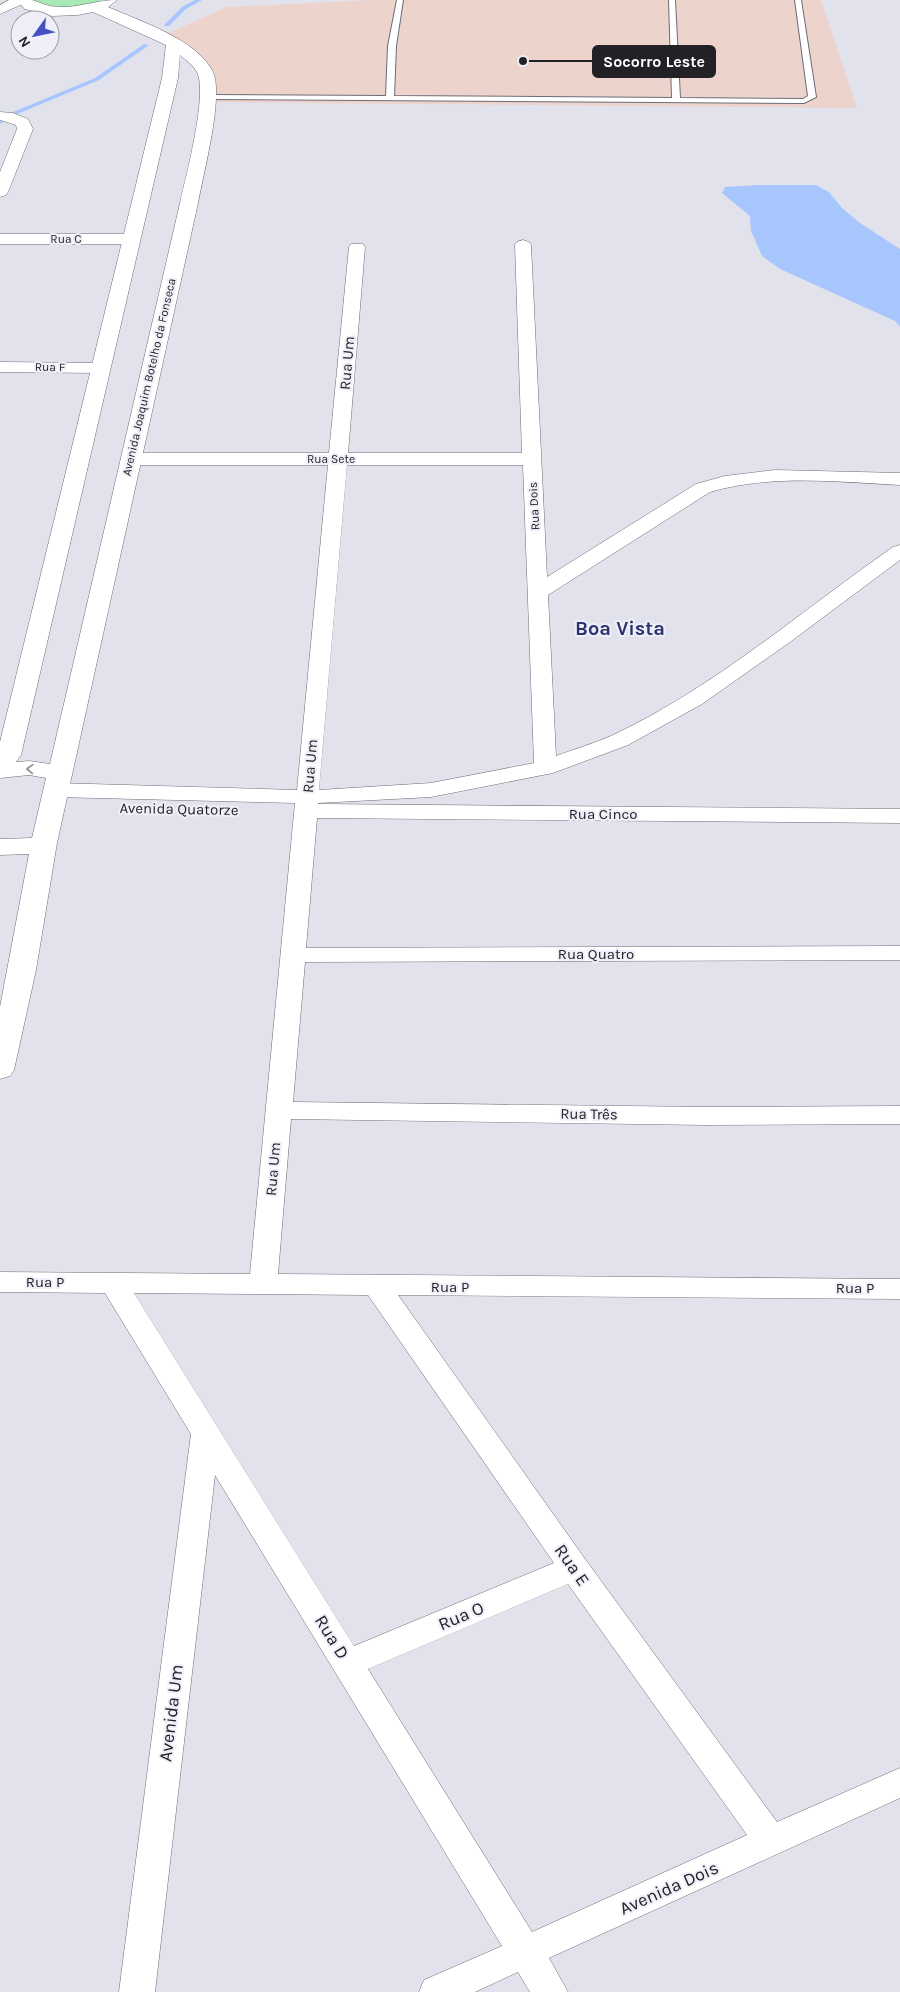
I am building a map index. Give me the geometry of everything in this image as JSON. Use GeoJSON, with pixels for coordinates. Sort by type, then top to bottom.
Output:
{"type":"FeatureCollection","features":[{"type":"Feature","properties":{"kind":"street"},"geometry":{"type":"LineString","coordinates":[[0,10],[22,0],[33,7],[56,11],[102,4]]}},
{"type":"Feature","properties":{"kind":"street","name":"Avenida Joaquim Botelho da Fonseca"},"geometry":{"type":"LineString","coordinates":[[0,1070],[22,970],[44,843],[91,643],[130,459],[189,203],[208,97],[206,73],[186,50],[102,4]]}},
{"type":"Feature","properties":{"kind":"street"},"geometry":{"type":"LineString","coordinates":[[0,769],[9,755],[170,78],[174,43]]}},
{"type":"Feature","properties":{"kind":"street"},"geometry":{"type":"LineString","coordinates":[[0,192],[25,129],[23,122],[4,116]]}},
{"type":"Feature","properties":{"kind":"street","name":"Rua C"},"geometry":{"type":"LineString","coordinates":[[0,239],[132,239]]}},
{"type":"Feature","properties":{"kind":"street","name":"Rua Dois"},"geometry":{"type":"LineString","coordinates":[[523,244],[545,768]]}},
{"type":"Feature","properties":{"kind":"street","name":"Rua Um"},"geometry":{"type":"LineString","coordinates":[[263,1285],[357,247]]}},
{"type":"Feature","properties":{"kind":"street","name":"Rua F"},"geometry":{"type":"LineString","coordinates":[[0,367],[101,368]]}},
{"type":"Feature","properties":{"kind":"street","name":"Rua Sete"},"geometry":{"type":"LineString","coordinates":[[130,459],[532,458]]}},
{"type":"Feature","properties":{"kind":"street"},"geometry":{"type":"LineString","coordinates":[[538,592],[680,501],[701,489],[718,483],[746,477],[774,476],[900,480]]}},
{"type":"Feature","properties":{"kind":"street"},"geometry":{"type":"LineString","coordinates":[[307,804],[431,790],[545,768],[620,740],[694,699],[783,638],[857,581],[900,551]]}},
{"type":"Feature","properties":{"kind":"street"},"geometry":{"type":"LineString","coordinates":[[0,769],[29,768],[56,790]]}},
{"type":"Feature","properties":{"kind":"street","name":"Avenida Quatorze"},"geometry":{"type":"LineString","coordinates":[[56,790],[307,804]]}},
{"type":"Feature","properties":{"kind":"street"},"geometry":{"type":"LineString","coordinates":[[889,816],[900,798]]}},
{"type":"Feature","properties":{"kind":"street","name":"Rua Cinco"},"geometry":{"type":"LineString","coordinates":[[307,804],[889,816]]}},
{"type":"Feature","properties":{"kind":"street"},"geometry":{"type":"LineString","coordinates":[[0,847],[44,843]]}},
{"type":"Feature","properties":{"kind":"street","name":"Rua Quatro"},"geometry":{"type":"LineString","coordinates":[[293,955],[900,953]]}},
{"type":"Feature","properties":{"kind":"street","name":"Rua Três"},"geometry":{"type":"LineString","coordinates":[[279,1110],[706,1116],[900,1115]]}},
{"type":"Feature","properties":{"kind":"street","name":"Rua P"},"geometry":{"type":"LineString","coordinates":[[0,1282],[900,1289]]}},
{"type":"Feature","properties":{"kind":"street","name":"Rua D"},"geometry":{"type":"LineString","coordinates":[[113,1283],[550,1992]]}},
{"type":"Feature","properties":{"kind":"street","name":"Rua E"},"geometry":{"type":"LineString","coordinates":[[376,1286],[574,1568],[771,1841]]}},
{"type":"Feature","properties":{"kind":"street","name":"Avenida Um"},"geometry":{"type":"LineString","coordinates":[[137,1992],[205,1435]]}},
{"type":"Feature","properties":{"kind":"street","name":"Rua O"},"geometry":{"type":"LineString","coordinates":[[348,1663],[574,1568]]}},
{"type":"Feature","properties":{"kind":"street","name":"Avenida Dois"},"geometry":{"type":"LineString","coordinates":[[437,1992],[900,1782]]}},
{"type":"Feature","properties":{"kind":"lane"},"geometry":{"type":"LineString","coordinates":[[390,97],[392,46],[400,0]]}},
{"type":"Feature","properties":{"kind":"lane"},"geometry":{"type":"LineString","coordinates":[[672,0],[676,99]]}},
{"type":"Feature","properties":{"kind":"lane"},"geometry":{"type":"LineString","coordinates":[[208,97],[804,101],[812,97],[798,0]]}},
{"type":"Feature","properties":{"kind":"shaded area"},"geometry":{"type":"Polygon","coordinates":[[[372,0],[821,0],[857,108],[213,102],[214,73],[193,49],[167,34],[226,7],[372,0]]]}},
{"type":"Feature","properties":{"kind":"green space"},"geometry":{"type":"Polygon","coordinates":[[[30,0],[102,0],[91,5],[53,8],[30,0]]]}},
{"type":"Feature","properties":{"kind":"water"},"geometry":{"type":"Polygon","coordinates":[[[816,185],[829,192],[842,208],[860,223],[900,249],[900,327],[895,321],[780,269],[762,256],[751,231],[750,216],[722,193],[725,187],[816,185]]]}},
{"type":"Feature","properties":{"kind":"waterway"},"geometry":{"type":"LineString","coordinates":[[167,25],[184,8],[199,0]]}},
{"type":"Feature","properties":{"kind":"waterway"},"geometry":{"type":"LineString","coordinates":[[0,122],[8,116],[97,79],[146,45]]}},
{"type":"Feature","properties":{"kind":"place","name":"Socorro Leste"},"geometry":{"type":"Point","coordinates":[523,61]}},
{"type":"Feature","properties":{"kind":"district","name":"Boa Vista"},"geometry":{"type":"Point","coordinates":[620,628]}}]}
